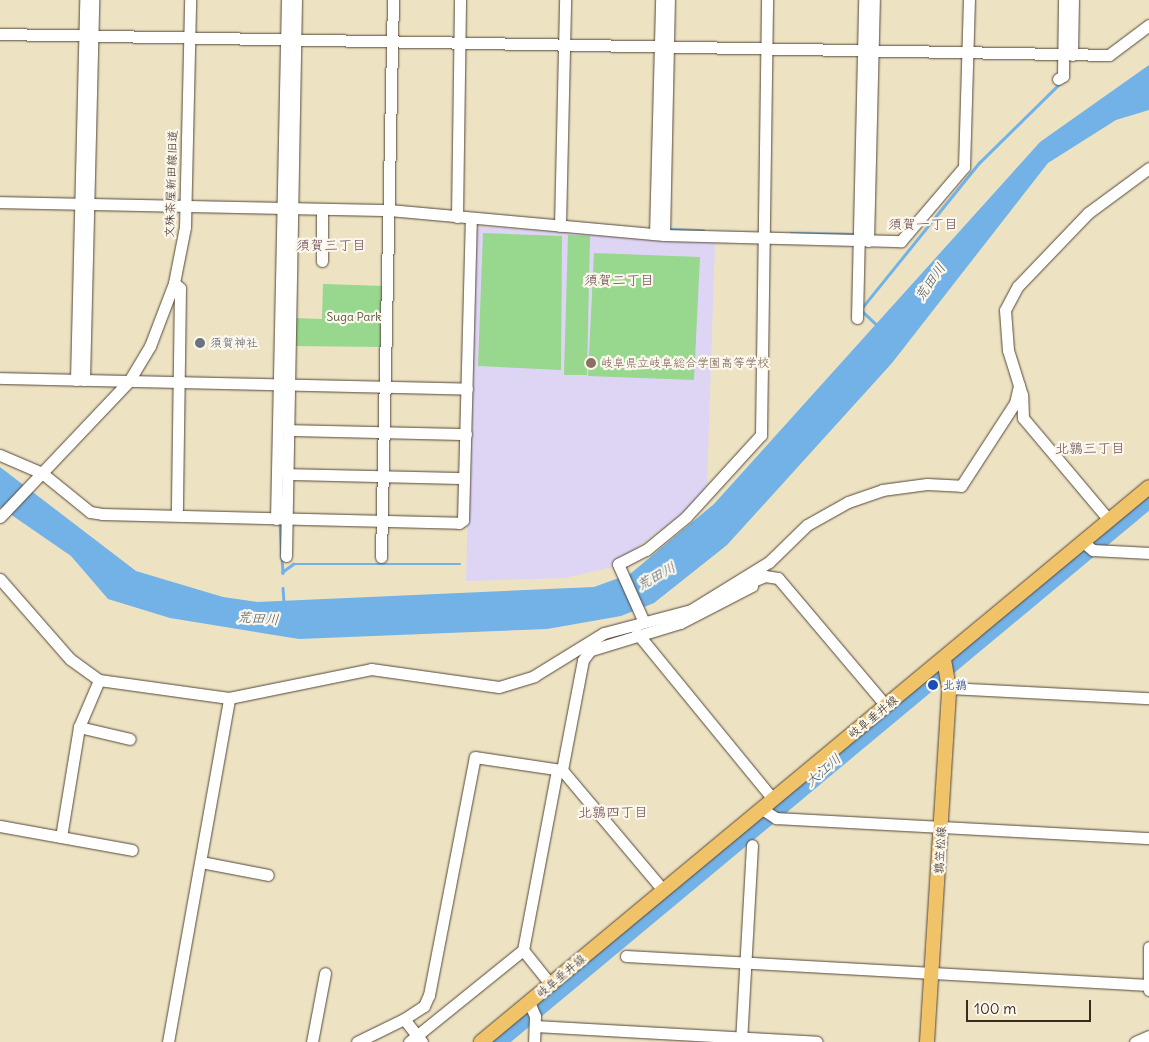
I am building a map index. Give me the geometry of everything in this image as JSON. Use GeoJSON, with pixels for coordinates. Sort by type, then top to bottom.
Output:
{"type":"FeatureCollection","features":[{"type":"Feature","properties":{"kind":"main road","name":"岐阜垂井線"},"geometry":{"type":"LineString","coordinates":[[481,1042],[533,1013],[551,985],[663,890],[768,813],[773,799],[886,706],[946,664],[1087,546],[1109,520],[1149,487]]}},
{"type":"Feature","properties":{"kind":"main road","name":"鶉笠松線"},"geometry":{"type":"LineString","coordinates":[[928,1042],[949,688],[946,664]]}},
{"type":"Feature","properties":{"kind":"street"},"geometry":{"type":"LineString","coordinates":[[80,380],[88,36],[85,0]]}},
{"type":"Feature","properties":{"kind":"street"},"geometry":{"type":"LineString","coordinates":[[88,36],[93,0]]}},
{"type":"Feature","properties":{"kind":"street","name":"文殊茶屋新田線旧道"},"geometry":{"type":"LineString","coordinates":[[2,515],[129,381],[150,346],[174,283],[186,206],[190,0]]}},
{"type":"Feature","properties":{"kind":"street"},"geometry":{"type":"LineString","coordinates":[[287,0],[291,39]]}},
{"type":"Feature","properties":{"kind":"street"},"geometry":{"type":"LineString","coordinates":[[286,556],[281,519],[291,39],[296,0]]}},
{"type":"Feature","properties":{"kind":"street"},"geometry":{"type":"LineString","coordinates":[[381,557],[393,0]]}},
{"type":"Feature","properties":{"kind":"street"},"geometry":{"type":"LineString","coordinates":[[0,454],[40,476],[90,512],[459,524],[463,520],[467,389],[463,218],[463,42],[460,0]]}},
{"type":"Feature","properties":{"kind":"street"},"geometry":{"type":"LineString","coordinates":[[463,42],[467,0]]}},
{"type":"Feature","properties":{"kind":"street"},"geometry":{"type":"LineString","coordinates":[[560,226],[565,0]]}},
{"type":"Feature","properties":{"kind":"street"},"geometry":{"type":"LineString","coordinates":[[661,0],[664,47]]}},
{"type":"Feature","properties":{"kind":"street"},"geometry":{"type":"LineString","coordinates":[[659,234],[664,47],[669,0]]}},
{"type":"Feature","properties":{"kind":"street"},"geometry":{"type":"LineString","coordinates":[[641,616],[620,567],[686,517],[761,435],[762,239],[767,0]]}},
{"type":"Feature","properties":{"kind":"street"},"geometry":{"type":"LineString","coordinates":[[864,0],[868,51]]}},
{"type":"Feature","properties":{"kind":"street"},"geometry":{"type":"LineString","coordinates":[[857,318],[863,241],[868,51],[874,0]]}},
{"type":"Feature","properties":{"kind":"street"},"geometry":{"type":"LineString","coordinates":[[0,202],[388,210],[659,234],[762,239],[901,241],[964,167],[969,0]]}},
{"type":"Feature","properties":{"kind":"street"},"geometry":{"type":"LineString","coordinates":[[1064,0],[1067,55]]}},
{"type":"Feature","properties":{"kind":"street"},"geometry":{"type":"LineString","coordinates":[[1058,79],[1063,76],[1067,55],[1073,0]]}},
{"type":"Feature","properties":{"kind":"street"},"geometry":{"type":"LineString","coordinates":[[0,34],[463,42],[564,46],[968,54],[1109,55],[1149,25]]}},
{"type":"Feature","properties":{"kind":"street"},"geometry":{"type":"LineString","coordinates":[[1109,520],[1025,422],[1019,385],[1004,330],[1005,310],[1018,286],[1088,213],[1149,168]]}},
{"type":"Feature","properties":{"kind":"street"},"geometry":{"type":"LineString","coordinates":[[322,209],[322,260]]}},
{"type":"Feature","properties":{"kind":"street"},"geometry":{"type":"LineString","coordinates":[[174,283],[180,288],[181,382],[177,515]]}},
{"type":"Feature","properties":{"kind":"street"},"geometry":{"type":"LineString","coordinates":[[0,378],[467,389]]}},
{"type":"Feature","properties":{"kind":"street"},"geometry":{"type":"LineString","coordinates":[[281,519],[287,474],[288,430],[284,385]]}},
{"type":"Feature","properties":{"kind":"street"},"geometry":{"type":"LineString","coordinates":[[0,579],[70,659],[99,680],[229,698],[371,668],[499,687],[534,676],[641,616],[691,610],[769,562],[807,525],[848,502],[882,490],[928,484],[961,486],[1015,403],[1019,385]]}},
{"type":"Feature","properties":{"kind":"street"},"geometry":{"type":"LineString","coordinates":[[288,430],[466,434]]}},
{"type":"Feature","properties":{"kind":"street"},"geometry":{"type":"LineString","coordinates":[[287,474],[464,478]]}},
{"type":"Feature","properties":{"kind":"street"},"geometry":{"type":"LineString","coordinates":[[1087,546],[1149,553]]}},
{"type":"Feature","properties":{"kind":"street"},"geometry":{"type":"LineString","coordinates":[[723,592],[770,575],[778,578],[886,706]]}},
{"type":"Feature","properties":{"kind":"street"},"geometry":{"type":"LineString","coordinates":[[588,651],[637,633],[680,623],[770,575]]}},
{"type":"Feature","properties":{"kind":"street"},"geometry":{"type":"LineString","coordinates":[[404,1019],[416,1040],[523,950],[560,770],[588,651],[619,627]]}},
{"type":"Feature","properties":{"kind":"street"},"geometry":{"type":"LineString","coordinates":[[637,633],[773,799]]}},
{"type":"Feature","properties":{"kind":"street"},"geometry":{"type":"LineString","coordinates":[[61,837],[79,727],[99,680]]}},
{"type":"Feature","properties":{"kind":"street"},"geometry":{"type":"LineString","coordinates":[[949,688],[1149,698]]}},
{"type":"Feature","properties":{"kind":"street"},"geometry":{"type":"LineString","coordinates":[[168,1042],[229,698]]}},
{"type":"Feature","properties":{"kind":"street"},"geometry":{"type":"LineString","coordinates":[[79,727],[130,739]]}},
{"type":"Feature","properties":{"kind":"street"},"geometry":{"type":"LineString","coordinates":[[357,1042],[404,1019],[424,1006],[429,995],[475,757],[560,770],[663,890]]}},
{"type":"Feature","properties":{"kind":"street"},"geometry":{"type":"LineString","coordinates":[[768,813],[941,828],[1149,838]]}},
{"type":"Feature","properties":{"kind":"street"},"geometry":{"type":"LineString","coordinates":[[0,826],[132,850]]}},
{"type":"Feature","properties":{"kind":"street"},"geometry":{"type":"LineString","coordinates":[[741,1040],[752,845]]}},
{"type":"Feature","properties":{"kind":"street"},"geometry":{"type":"LineString","coordinates":[[201,862],[268,875]]}},
{"type":"Feature","properties":{"kind":"street"},"geometry":{"type":"LineString","coordinates":[[626,956],[933,972],[1148,987],[1149,947]]}},
{"type":"Feature","properties":{"kind":"street"},"geometry":{"type":"LineString","coordinates":[[523,950],[551,985]]}},
{"type":"Feature","properties":{"kind":"street"},"geometry":{"type":"LineString","coordinates":[[312,1042],[326,973]]}},
{"type":"Feature","properties":{"kind":"street"},"geometry":{"type":"LineString","coordinates":[[534,1042],[533,1013],[741,1040],[817,1042]]}},
{"type":"Feature","properties":{"kind":"street"},"geometry":{"type":"LineString","coordinates":[[1135,1042],[1149,1036]]}},
{"type":"Feature","properties":{"kind":"shaded area","name":"岐阜県立岐阜総合学園高等学校"},"geometry":{"type":"Polygon","coordinates":[[[475,226],[715,242],[707,485],[688,510],[609,568],[564,578],[466,581],[475,226]]]}},
{"type":"Feature","properties":{"kind":"green space"},"geometry":{"type":"Polygon","coordinates":[[[483,233],[562,236],[561,370],[478,366],[483,233]]]}},
{"type":"Feature","properties":{"kind":"green space"},"geometry":{"type":"Polygon","coordinates":[[[568,235],[590,236],[587,375],[564,375],[568,235]]]}},
{"type":"Feature","properties":{"kind":"green space"},"geometry":{"type":"Polygon","coordinates":[[[594,253],[700,257],[694,380],[588,376],[594,253]]]}},
{"type":"Feature","properties":{"kind":"green space","name":"Suga Park"},"geometry":{"type":"Polygon","coordinates":[[[323,284],[385,286],[383,347],[291,346],[292,318],[322,319],[323,284]]]}},
{"type":"Feature","properties":{"kind":"water","name":"荒田川"},"geometry":{"type":"Polygon","coordinates":[[[1149,65],[1149,110],[1116,120],[1048,163],[892,363],[727,545],[654,603],[621,616],[547,629],[299,639],[170,618],[108,599],[71,556],[0,507],[0,467],[136,571],[223,597],[257,602],[594,587],[630,574],[714,504],[1040,142],[1149,65]]]}},
{"type":"Feature","properties":{"kind":"waterway"},"geometry":{"type":"LineString","coordinates":[[861,309],[979,163],[1061,82]]}},
{"type":"Feature","properties":{"kind":"waterway"},"geometry":{"type":"LineString","coordinates":[[667,229],[703,230]]}},
{"type":"Feature","properties":{"kind":"waterway"},"geometry":{"type":"LineString","coordinates":[[791,233],[856,234]]}},
{"type":"Feature","properties":{"kind":"waterway"},"geometry":{"type":"LineString","coordinates":[[861,310],[879,327]]}},
{"type":"Feature","properties":{"kind":"waterway","name":"大江川"},"geometry":{"type":"LineString","coordinates":[[498,1042],[1149,500]]}},
{"type":"Feature","properties":{"kind":"waterway"},"geometry":{"type":"LineString","coordinates":[[280,523],[283,573]]}},
{"type":"Feature","properties":{"kind":"waterway"},"geometry":{"type":"LineString","coordinates":[[282,572],[293,564],[460,564]]}},
{"type":"Feature","properties":{"kind":"waterway"},"geometry":{"type":"LineString","coordinates":[[283,588],[284,601]]}},
{"type":"Feature","properties":{"kind":"place","name":"須賀神社"},"geometry":{"type":"Point","coordinates":[200,343]}},
{"type":"Feature","properties":{"kind":"place","name":"岐阜県立岐阜総合学園高等学校"},"geometry":{"type":"Point","coordinates":[591,363]}},
{"type":"Feature","properties":{"kind":"place","name":"北鶉"},"geometry":{"type":"Point","coordinates":[933,685]}},
{"type":"Feature","properties":{"kind":"district","name":"須賀一丁目"},"geometry":{"type":"Point","coordinates":[923,224]}},
{"type":"Feature","properties":{"kind":"district","name":"須賀三丁目"},"geometry":{"type":"Point","coordinates":[331,245]}},
{"type":"Feature","properties":{"kind":"district","name":"須賀二丁目"},"geometry":{"type":"Point","coordinates":[619,280]}},
{"type":"Feature","properties":{"kind":"district","name":"北鶉三丁目"},"geometry":{"type":"Point","coordinates":[1090,448]}},
{"type":"Feature","properties":{"kind":"district","name":"北鶉四丁目"},"geometry":{"type":"Point","coordinates":[613,812]}}]}
